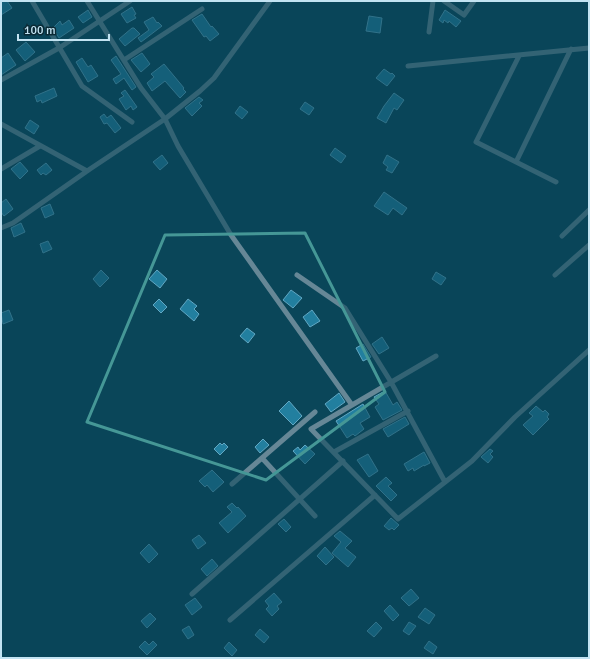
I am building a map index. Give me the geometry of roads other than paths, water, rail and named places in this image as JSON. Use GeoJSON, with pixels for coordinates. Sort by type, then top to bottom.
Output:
{"type":"FeatureCollection","features":[{"type":"Feature","properties":{"kind":"street"},"geometry":{"type":"LineString","coordinates":[[32,1],[82,86],[132,122]]}},
{"type":"Feature","properties":{"kind":"street"},"geometry":{"type":"LineString","coordinates":[[87,1],[141,88],[165,119],[178,146],[231,235],[352,405]]}},
{"type":"Feature","properties":{"kind":"street"},"geometry":{"type":"LineString","coordinates":[[1,80],[59,48],[130,1]]}},
{"type":"Feature","properties":{"kind":"street"},"geometry":{"type":"LineString","coordinates":[[1,228],[13,223],[165,119],[214,78],[270,1]]}},
{"type":"Feature","properties":{"kind":"street"},"geometry":{"type":"LineString","coordinates":[[429,32],[432,1]]}},
{"type":"Feature","properties":{"kind":"street"},"geometry":{"type":"LineString","coordinates":[[444,1],[464,14],[474,1]]}},
{"type":"Feature","properties":{"kind":"street"},"geometry":{"type":"LineString","coordinates":[[124,60],[202,9]]}},
{"type":"Feature","properties":{"kind":"street"},"geometry":{"type":"LineString","coordinates":[[408,66],[589,48]]}},
{"type":"Feature","properties":{"kind":"street"},"geometry":{"type":"LineString","coordinates":[[516,162],[571,49]]}},
{"type":"Feature","properties":{"kind":"street"},"geometry":{"type":"LineString","coordinates":[[519,56],[476,142],[556,182]]}},
{"type":"Feature","properties":{"kind":"street"},"geometry":{"type":"LineString","coordinates":[[1,124],[87,171]]}},
{"type":"Feature","properties":{"kind":"street"},"geometry":{"type":"LineString","coordinates":[[1,169],[40,146]]}},
{"type":"Feature","properties":{"kind":"street"},"geometry":{"type":"LineString","coordinates":[[562,236],[589,210]]}},
{"type":"Feature","properties":{"kind":"street"},"geometry":{"type":"LineString","coordinates":[[556,276],[589,245]]}},
{"type":"Feature","properties":{"kind":"street"},"geometry":{"type":"LineString","coordinates":[[297,275],[345,308],[408,411],[445,482]]}},
{"type":"Feature","properties":{"kind":"street"},"geometry":{"type":"LineString","coordinates":[[436,356],[311,429],[398,519],[472,461],[515,418],[589,350]]}},
{"type":"Feature","properties":{"kind":"street"},"geometry":{"type":"LineString","coordinates":[[334,452],[408,411]]}},
{"type":"Feature","properties":{"kind":"street"},"geometry":{"type":"LineString","coordinates":[[232,484],[315,412]]}},
{"type":"Feature","properties":{"kind":"street"},"geometry":{"type":"LineString","coordinates":[[262,458],[315,516]]}},
{"type":"Feature","properties":{"kind":"street"},"geometry":{"type":"LineString","coordinates":[[192,594],[343,462]]}},
{"type":"Feature","properties":{"kind":"street"},"geometry":{"type":"LineString","coordinates":[[230,620],[375,495]]}}]}
